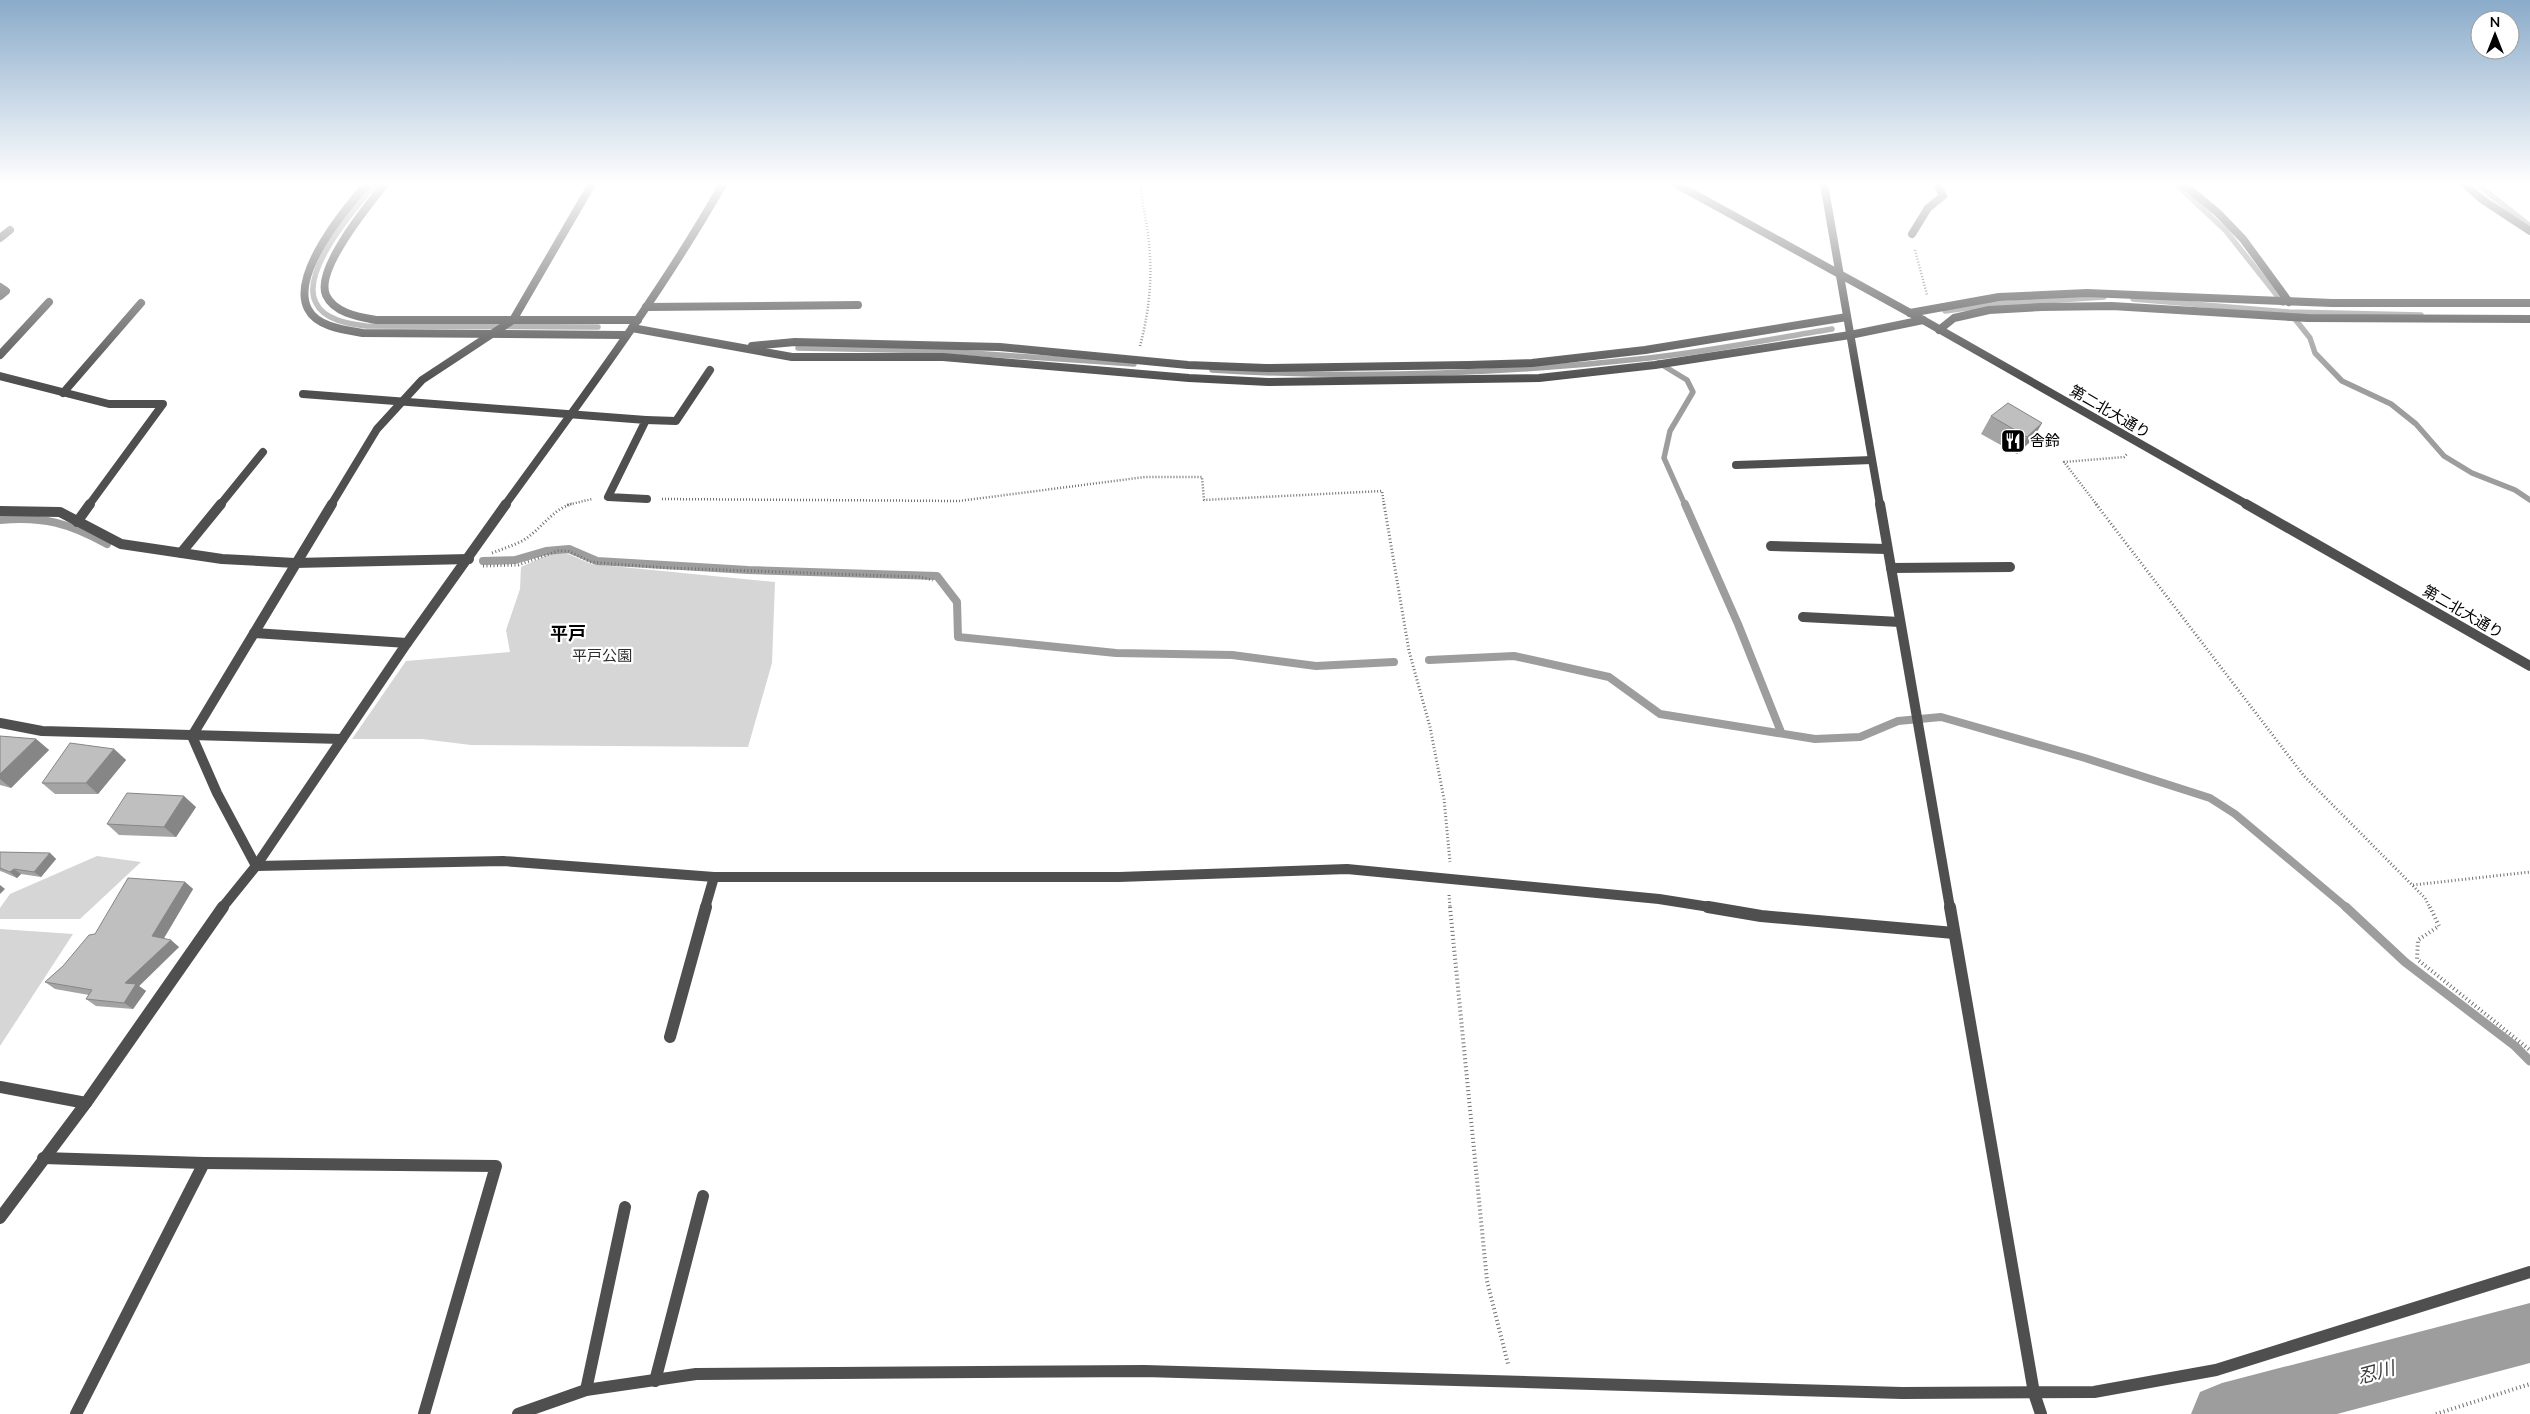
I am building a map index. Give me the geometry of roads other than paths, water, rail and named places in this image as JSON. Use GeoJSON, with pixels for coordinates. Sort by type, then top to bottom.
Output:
{"type":"FeatureCollection","features":[{"type":"Feature","properties":{"kind":"street"},"geometry":{"type":"LineString","coordinates":[[321,250],[306,276],[304,300],[308,310],[338,328],[363,333],[626,336]]}},
{"type":"Feature","properties":{"kind":"street"},"geometry":{"type":"LineString","coordinates":[[340,250],[326,273],[324,288],[330,302],[352,316],[376,320],[638,320]]}},
{"type":"Feature","properties":{"kind":"street"},"geometry":{"type":"LineString","coordinates":[[192,736],[376,429],[422,380],[513,320],[554,250]]}},
{"type":"Feature","properties":{"kind":"street"},"geometry":{"type":"LineString","coordinates":[[0,1218],[86,1103],[217,915],[256,866],[407,643],[638,320],[685,250]]}},
{"type":"Feature","properties":{"kind":"street","name":"第二北大通り"},"geometry":{"type":"LineString","coordinates":[[1796,250],[1910,313],[2530,666]]}},
{"type":"Feature","properties":{"kind":"street"},"geometry":{"type":"LineString","coordinates":[[1835,250],[2034,1393],[2041,1414]]}},
{"type":"Feature","properties":{"kind":"street"},"geometry":{"type":"LineString","coordinates":[[2251,250],[2288,302]]}},
{"type":"Feature","properties":{"kind":"street"},"geometry":{"type":"LineString","coordinates":[[0,286],[6,291],[0,296]]}},
{"type":"Feature","properties":{"kind":"street"},"geometry":{"type":"LineString","coordinates":[[1910,313],[1975,298],[2046,292],[2102,292],[2288,302],[2436,306],[2530,303]]}},
{"type":"Feature","properties":{"kind":"street"},"geometry":{"type":"LineString","coordinates":[[2220,299],[2227,312]]}},
{"type":"Feature","properties":{"kind":"street"},"geometry":{"type":"LineString","coordinates":[[0,355],[49,302]]}},
{"type":"Feature","properties":{"kind":"street"},"geometry":{"type":"LineString","coordinates":[[63,393],[141,303]]}},
{"type":"Feature","properties":{"kind":"street"},"geometry":{"type":"LineString","coordinates":[[646,307],[858,305]]}},
{"type":"Feature","properties":{"kind":"street"},"geometry":{"type":"LineString","coordinates":[[1938,330],[1954,318],[1989,310],[2112,306],[2308,318],[2530,319]]}},
{"type":"Feature","properties":{"kind":"street"},"geometry":{"type":"LineString","coordinates":[[632,328],[792,357],[970,358],[1189,378],[1532,363],[1645,350],[1847,317]]}},
{"type":"Feature","properties":{"kind":"street"},"geometry":{"type":"LineString","coordinates":[[738,347],[795,342],[946,345],[1136,360],[1269,374],[1539,378],[1655,365],[1850,336],[1922,320]]}},
{"type":"Feature","properties":{"kind":"street"},"geometry":{"type":"LineString","coordinates":[[304,394],[401,403],[676,421],[710,370]]}},
{"type":"Feature","properties":{"kind":"street"},"geometry":{"type":"LineString","coordinates":[[0,376],[23,379],[63,393],[109,404],[163,404],[77,522]]}},
{"type":"Feature","properties":{"kind":"street"},"geometry":{"type":"LineString","coordinates":[[646,420],[608,497],[647,498]]}},
{"type":"Feature","properties":{"kind":"street"},"geometry":{"type":"LineString","coordinates":[[181,553],[263,452]]}},
{"type":"Feature","properties":{"kind":"street"},"geometry":{"type":"LineString","coordinates":[[1736,465],[1771,462],[1872,460]]}},
{"type":"Feature","properties":{"kind":"street"},"geometry":{"type":"LineString","coordinates":[[0,511],[60,512],[121,544],[222,559],[295,563],[466,563]]}},
{"type":"Feature","properties":{"kind":"street"},"geometry":{"type":"LineString","coordinates":[[1771,546],[1888,549]]}},
{"type":"Feature","properties":{"kind":"street"},"geometry":{"type":"LineString","coordinates":[[1891,568],[2010,567]]}},
{"type":"Feature","properties":{"kind":"street"},"geometry":{"type":"LineString","coordinates":[[1802,617],[1900,622]]}},
{"type":"Feature","properties":{"kind":"street"},"geometry":{"type":"LineString","coordinates":[[254,633],[407,643]]}},
{"type":"Feature","properties":{"kind":"street"},"geometry":{"type":"LineString","coordinates":[[0,723],[42,731],[342,739]]}},
{"type":"Feature","properties":{"kind":"street"},"geometry":{"type":"LineString","coordinates":[[192,736],[217,793],[256,866]]}},
{"type":"Feature","properties":{"kind":"street"},"geometry":{"type":"LineString","coordinates":[[256,866],[503,861],[714,877],[1118,877],[1347,868],[1448,880],[1659,899],[1761,916],[1954,933]]}},
{"type":"Feature","properties":{"kind":"street"},"geometry":{"type":"LineString","coordinates":[[670,1036],[714,877]]}},
{"type":"Feature","properties":{"kind":"street"},"geometry":{"type":"LineString","coordinates":[[0,1087],[86,1103]]}},
{"type":"Feature","properties":{"kind":"street"},"geometry":{"type":"LineString","coordinates":[[43,1158],[204,1163],[496,1166],[424,1414]]}},
{"type":"Feature","properties":{"kind":"street"},"geometry":{"type":"LineString","coordinates":[[76,1414],[204,1163]]}},
{"type":"Feature","properties":{"kind":"street"},"geometry":{"type":"LineString","coordinates":[[656,1381],[703,1196]]}},
{"type":"Feature","properties":{"kind":"street"},"geometry":{"type":"LineString","coordinates":[[586,1390],[625,1207]]}},
{"type":"Feature","properties":{"kind":"street"},"geometry":{"type":"LineString","coordinates":[[518,1414],[586,1390],[696,1374],[1145,1371],[1902,1393],[2094,1392],[2216,1370],[2530,1272]]}},
{"type":"Feature","properties":{"kind":"waterway"},"geometry":{"type":"LineString","coordinates":[[326,250],[315,275],[313,290],[316,303],[320,309],[331,317],[345,322],[366,326],[598,327]]}},
{"type":"Feature","properties":{"kind":"waterway"},"geometry":{"type":"LineString","coordinates":[[2241,250],[2283,303]]}},
{"type":"Feature","properties":{"kind":"waterway"},"geometry":{"type":"LineString","coordinates":[[1945,311],[1997,304],[2104,297]]}},
{"type":"Feature","properties":{"kind":"waterway"},"geometry":{"type":"LineString","coordinates":[[2133,299],[2289,312],[2421,315]]}},
{"type":"Feature","properties":{"kind":"waterway"},"geometry":{"type":"LineString","coordinates":[[2291,314],[2310,338],[2315,353],[2342,381],[2391,404],[2416,424],[2444,456],[2472,473],[2515,490],[2530,500]]}},
{"type":"Feature","properties":{"kind":"waterway"},"geometry":{"type":"LineString","coordinates":[[1212,370],[1267,373],[1376,374],[1540,368],[1672,355],[1832,329]]}},
{"type":"Feature","properties":{"kind":"waterway"},"geometry":{"type":"LineString","coordinates":[[798,348],[942,351],[1134,364]]}},
{"type":"Feature","properties":{"kind":"waterway"},"geometry":{"type":"LineString","coordinates":[[1659,363],[1687,380],[1693,392],[1670,431],[1664,458],[1685,505]]}},
{"type":"Feature","properties":{"kind":"waterway"},"geometry":{"type":"LineString","coordinates":[[1685,504],[1738,624],[1781,732]]}},
{"type":"Feature","properties":{"kind":"waterway"},"geometry":{"type":"LineString","coordinates":[[0,520],[43,520],[68,526],[107,544]]}},
{"type":"Feature","properties":{"kind":"waterway"},"geometry":{"type":"LineString","coordinates":[[483,561],[515,560],[546,551],[569,549],[597,561],[748,570],[937,576],[957,602],[958,637],[1116,653],[1232,655],[1316,666],[1394,662]]}},
{"type":"Feature","properties":{"kind":"waterway"},"geometry":{"type":"LineString","coordinates":[[1429,660],[1514,656],[1609,677],[1660,714],[1815,739],[1860,737],[1898,721],[1941,717],[2085,758],[2210,798],[2235,814],[2347,908]]}},
{"type":"Feature","properties":{"kind":"waterway"},"geometry":{"type":"LineString","coordinates":[[2346,907],[2405,962],[2515,1046],[2530,1061]]}},
{"type":"Feature","properties":{"kind":"waterway","name":"忍川"},"geometry":{"type":"LineString","coordinates":[[2222,1414],[2530,1333]]}},
{"type":"Feature","properties":{"kind":"place","name":"舎鈴"},"geometry":{"type":"Point","coordinates":[2013,441]}},
{"type":"Feature","properties":{"kind":"district","name":"平戸"},"geometry":{"type":"Point","coordinates":[568,634]}},
{"type":"Feature","properties":{"kind":"park label","name":"平戸公園"},"geometry":{"type":"Point","coordinates":[602,656]}}]}
